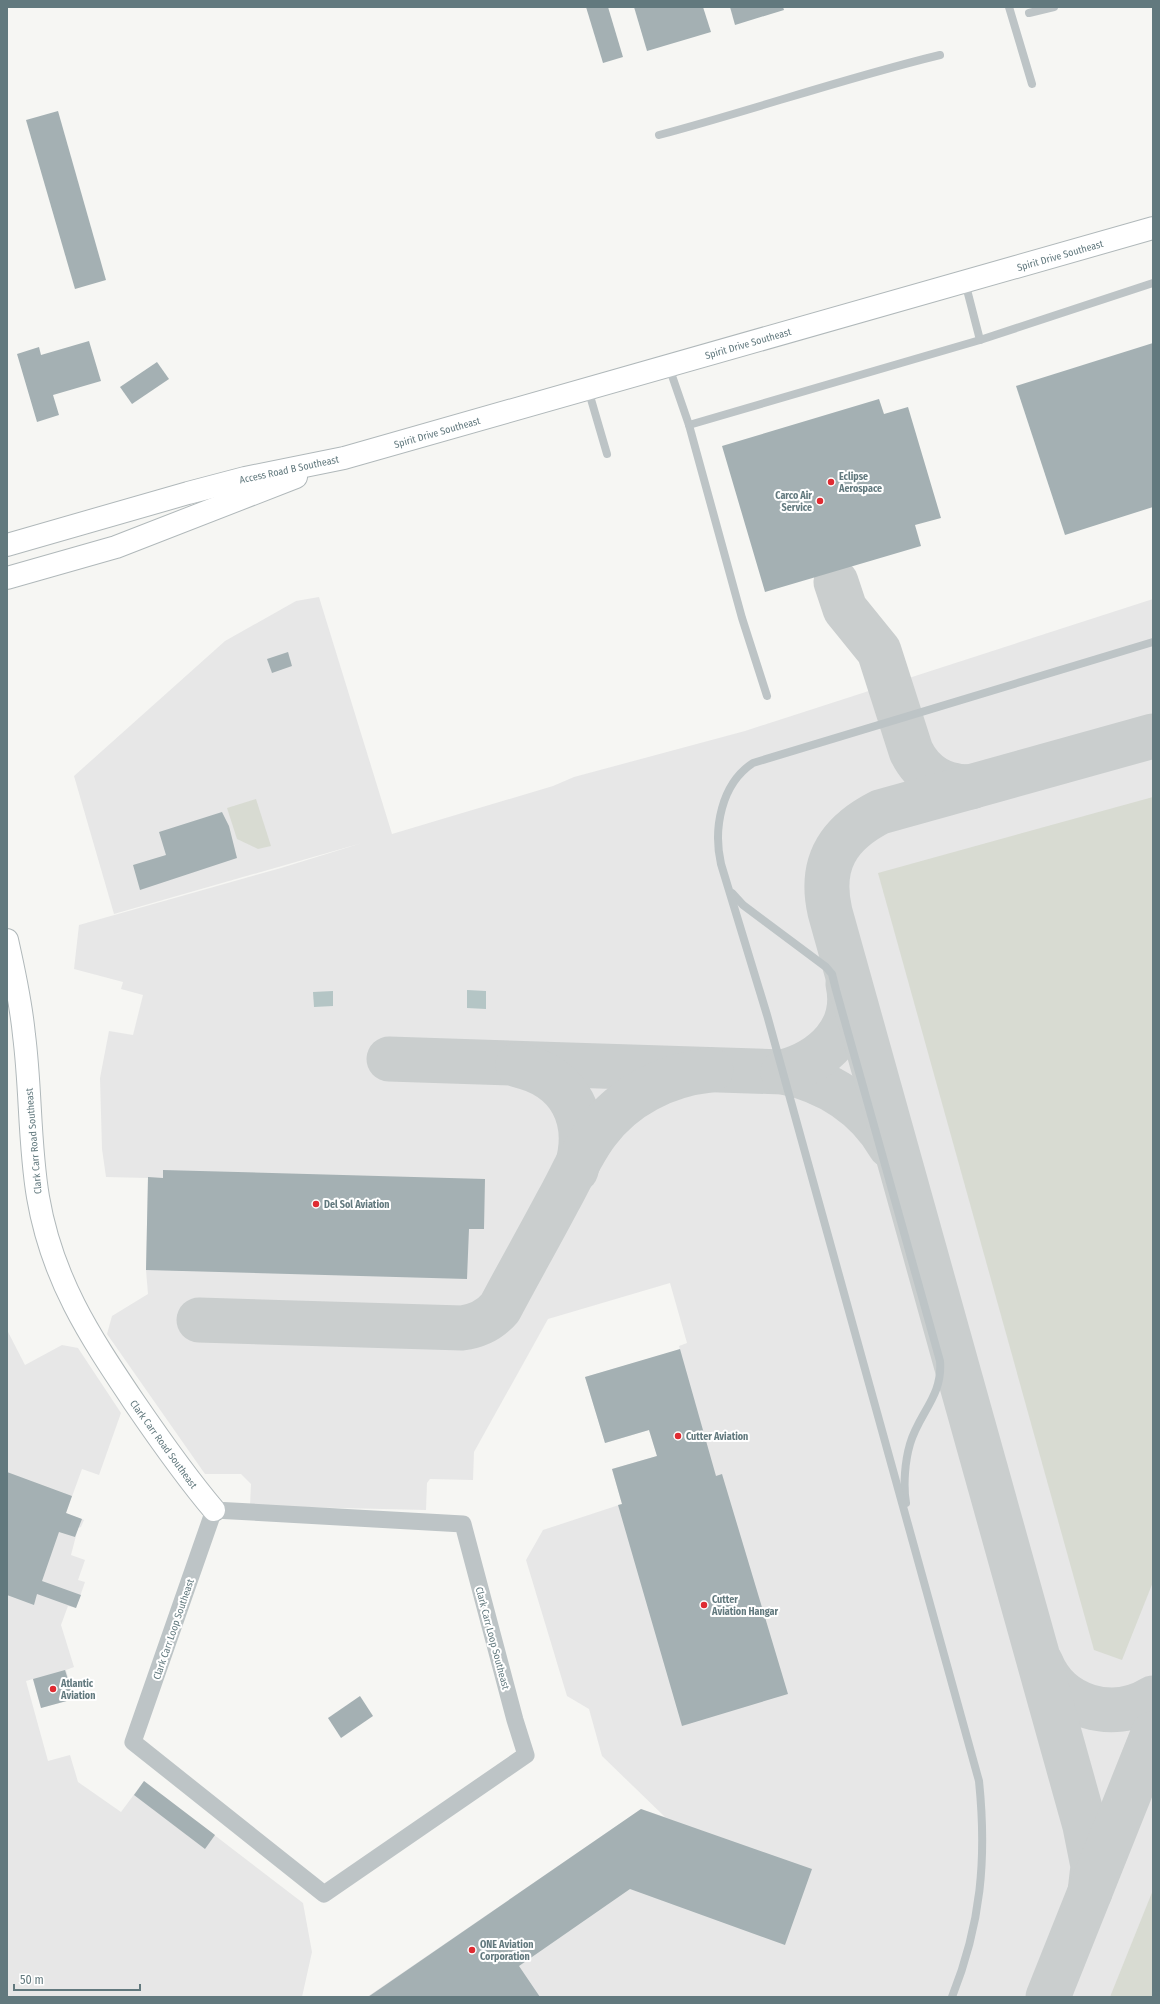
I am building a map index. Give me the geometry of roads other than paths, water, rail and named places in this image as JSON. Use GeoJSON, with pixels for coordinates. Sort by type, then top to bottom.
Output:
{"type":"FeatureCollection","features":[{"type":"Feature","properties":{"kind":"street","name":"Spirit Drive Southeast"},"geometry":{"type":"LineString","coordinates":[[344,458],[1153,228]]}},
{"type":"Feature","properties":{"kind":"street","name":"Access Road B Southeast"},"geometry":{"type":"LineString","coordinates":[[7,545],[245,478],[344,458]]}},
{"type":"Feature","properties":{"kind":"street","name":"Access Road B Southeast"},"geometry":{"type":"LineString","coordinates":[[7,578],[116,547],[249,497],[344,458]]}},
{"type":"Feature","properties":{"kind":"street"},"geometry":{"type":"LineString","coordinates":[[7,592],[79,571],[116,547]]}},
{"type":"Feature","properties":{"kind":"street","name":"Clark Carr Road Southeast"},"geometry":{"type":"LineString","coordinates":[[7,940],[12,985],[25,1036],[32,1154],[38,1198],[53,1258],[73,1305],[98,1350],[183,1473],[214,1510]]}},
{"type":"Feature","properties":{"kind":"street","name":"Clark Carr Loop Southeast"},"geometry":{"type":"LineString","coordinates":[[214,1510],[463,1524],[526,1755],[324,1894],[133,1742],[214,1510]]}},
{"type":"Feature","properties":{"kind":"lane"},"geometry":{"type":"LineString","coordinates":[[1009,7],[1032,84]]}},
{"type":"Feature","properties":{"kind":"lane"},"geometry":{"type":"LineString","coordinates":[[1029,13],[1054,7]]}},
{"type":"Feature","properties":{"kind":"lane"},"geometry":{"type":"LineString","coordinates":[[659,135],[791,98],[876,70],[940,55]]}},
{"type":"Feature","properties":{"kind":"lane"},"geometry":{"type":"LineString","coordinates":[[965,282],[980,340]]}},
{"type":"Feature","properties":{"kind":"lane"},"geometry":{"type":"LineString","coordinates":[[689,425],[980,340],[1153,282]]}},
{"type":"Feature","properties":{"kind":"lane"},"geometry":{"type":"LineString","coordinates":[[669,366],[689,425],[742,618],[767,696]]}},
{"type":"Feature","properties":{"kind":"lane"},"geometry":{"type":"LineString","coordinates":[[588,389],[607,454]]}},
{"type":"Feature","properties":{"kind":"lane"},"geometry":{"type":"LineString","coordinates":[[952,1997],[971,1941],[977,1914],[983,1858],[979,1781],[767,1015],[721,864],[717,839],[723,803],[735,780],[745,768],[753,763],[1153,642]]}},
{"type":"Feature","properties":{"kind":"lane"},"geometry":{"type":"LineString","coordinates":[[727,885],[734,897],[743,905],[832,974],[940,1361],[940,1382],[910,1444],[906,1468],[905,1498],[910,1534]]}},
{"type":"Feature","properties":{"kind":"place","name":"Eclipse Aerospace"},"geometry":{"type":"Point","coordinates":[831,482]}},
{"type":"Feature","properties":{"kind":"place","name":"Carco Air Service"},"geometry":{"type":"Point","coordinates":[820,501]}},
{"type":"Feature","properties":{"kind":"place","name":"Del Sol Aviation"},"geometry":{"type":"Point","coordinates":[316,1204]}},
{"type":"Feature","properties":{"kind":"place","name":"Cutter Aviation"},"geometry":{"type":"Point","coordinates":[678,1436]}},
{"type":"Feature","properties":{"kind":"place","name":"Cutter Aviation Hangar"},"geometry":{"type":"Point","coordinates":[704,1605]}},
{"type":"Feature","properties":{"kind":"place","name":"Atlantic Aviation"},"geometry":{"type":"Point","coordinates":[53,1689]}},
{"type":"Feature","properties":{"kind":"place","name":"ONE Aviation Corporation"},"geometry":{"type":"Point","coordinates":[472,1950]}}]}
